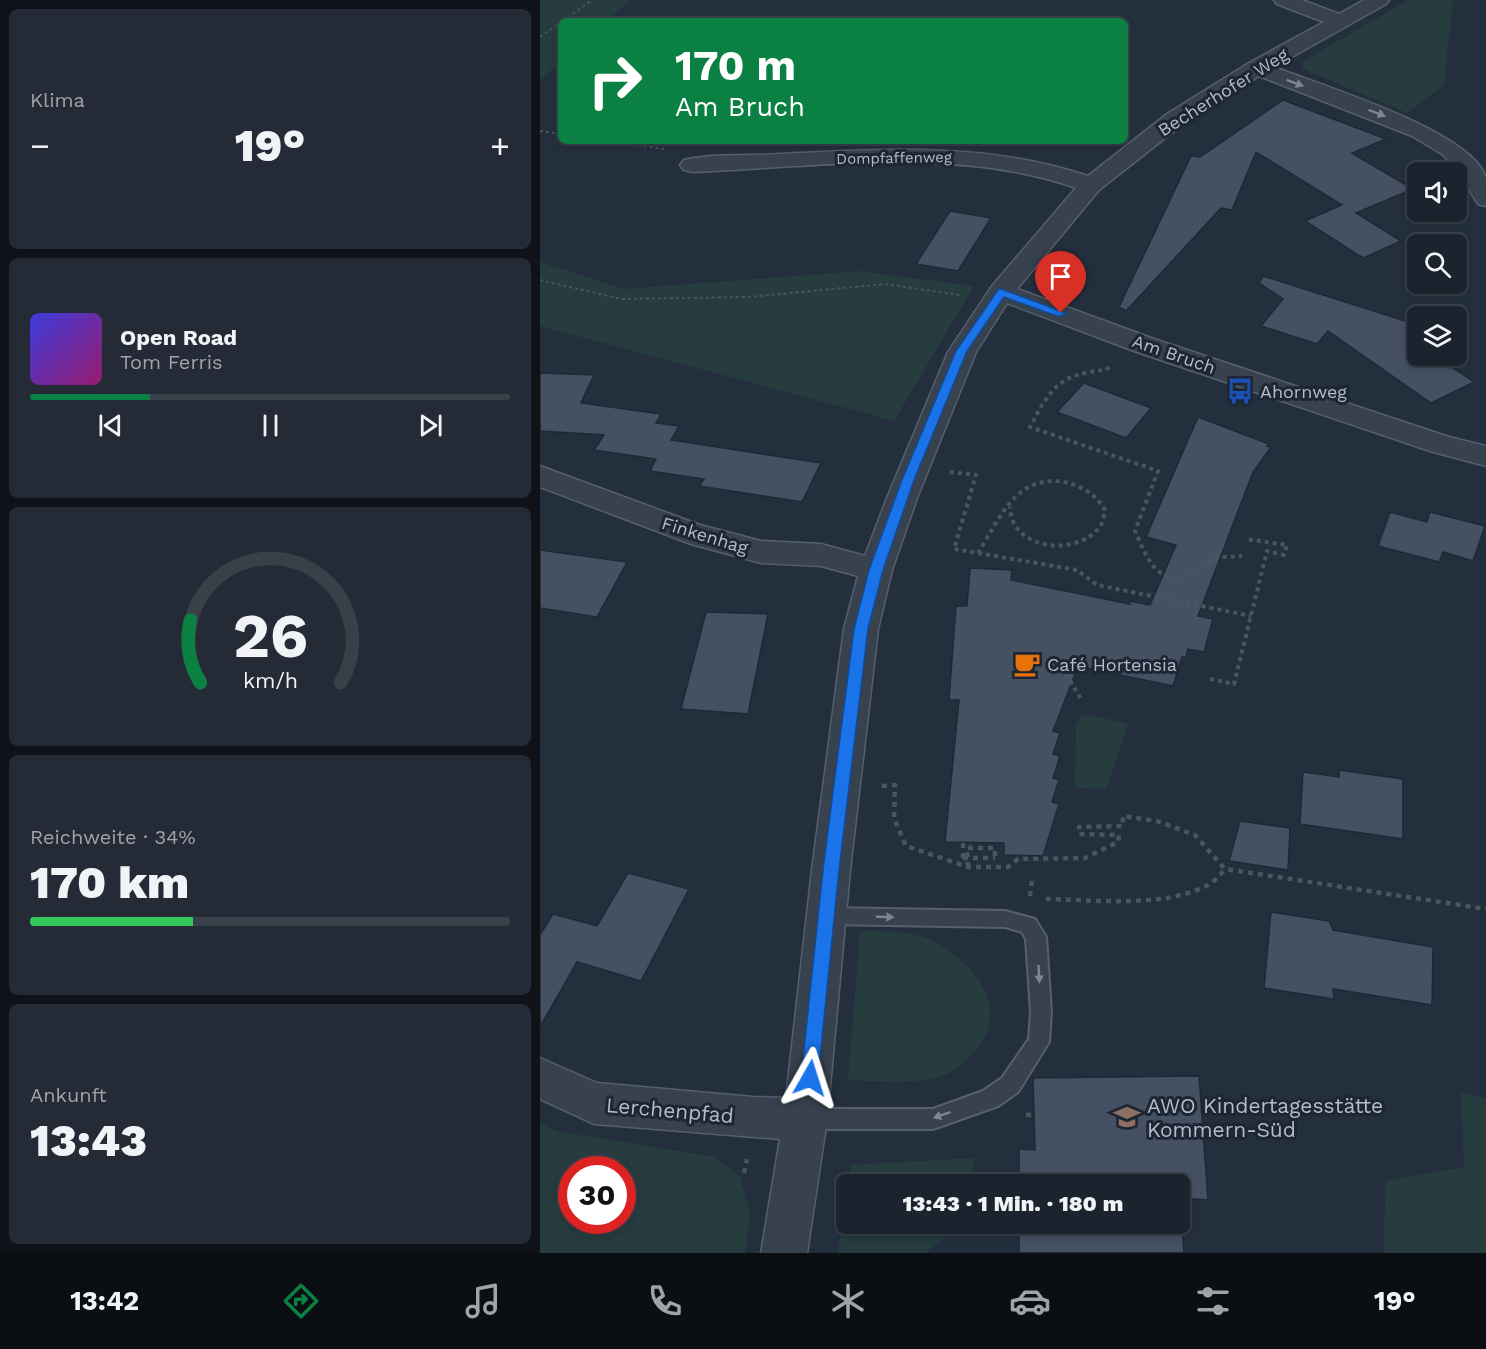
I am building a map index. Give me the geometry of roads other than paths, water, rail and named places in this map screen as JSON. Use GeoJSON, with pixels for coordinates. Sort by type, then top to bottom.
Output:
{"type":"FeatureCollection","features":[{"type":"Feature","properties":{"kind":"street"},"geometry":{"type":"LineString","coordinates":[[1284,0],[1342,22]]}},
{"type":"Feature","properties":{"kind":"street","name":"Becherhofer Weg"},"geometry":{"type":"LineString","coordinates":[[784,1253],[805,1119],[861,629],[876,570],[908,480],[962,351],[1001,292],[1091,185],[1175,119],[1257,68],[1379,0]]}},
{"type":"Feature","properties":{"kind":"street"},"geometry":{"type":"LineString","coordinates":[[1257,68],[1420,131],[1450,149],[1466,164],[1486,199]]}},
{"type":"Feature","properties":{"kind":"street","name":"Dompfaffenweg"},"geometry":{"type":"LineString","coordinates":[[692,165],[916,156],[985,158],[1063,174],[1091,185]]}},
{"type":"Feature","properties":{"kind":"street","name":"Am Bruch"},"geometry":{"type":"LineString","coordinates":[[1001,292],[1144,345],[1440,444],[1486,456]]}},
{"type":"Feature","properties":{"kind":"street","name":"Finkenhag"},"geometry":{"type":"LineString","coordinates":[[540,476],[691,533],[761,552],[821,555],[876,570]]}},
{"type":"Feature","properties":{"kind":"street","name":"Lerchenpfad"},"geometry":{"type":"LineString","coordinates":[[540,1078],[594,1103],[753,1118],[805,1119]]}},
{"type":"Feature","properties":{"kind":"lane"},"geometry":{"type":"LineString","coordinates":[[805,1119],[933,1119],[990,1099],[1010,1085],[1039,1042],[1041,1012],[1036,937],[1029,925],[1005,919],[827,916]]}},
{"type":"Feature","properties":{"kind":"place","name":"Ahornweg"},"geometry":{"type":"Point","coordinates":[1240,391]}},
{"type":"Feature","properties":{"kind":"place","name":"Café Hortensia"},"geometry":{"type":"Point","coordinates":[1027,664]}},
{"type":"Feature","properties":{"kind":"place","name":"AWO Kindertagesstätte Kommern-Süd"},"geometry":{"type":"Point","coordinates":[1127,1117]}}]}
